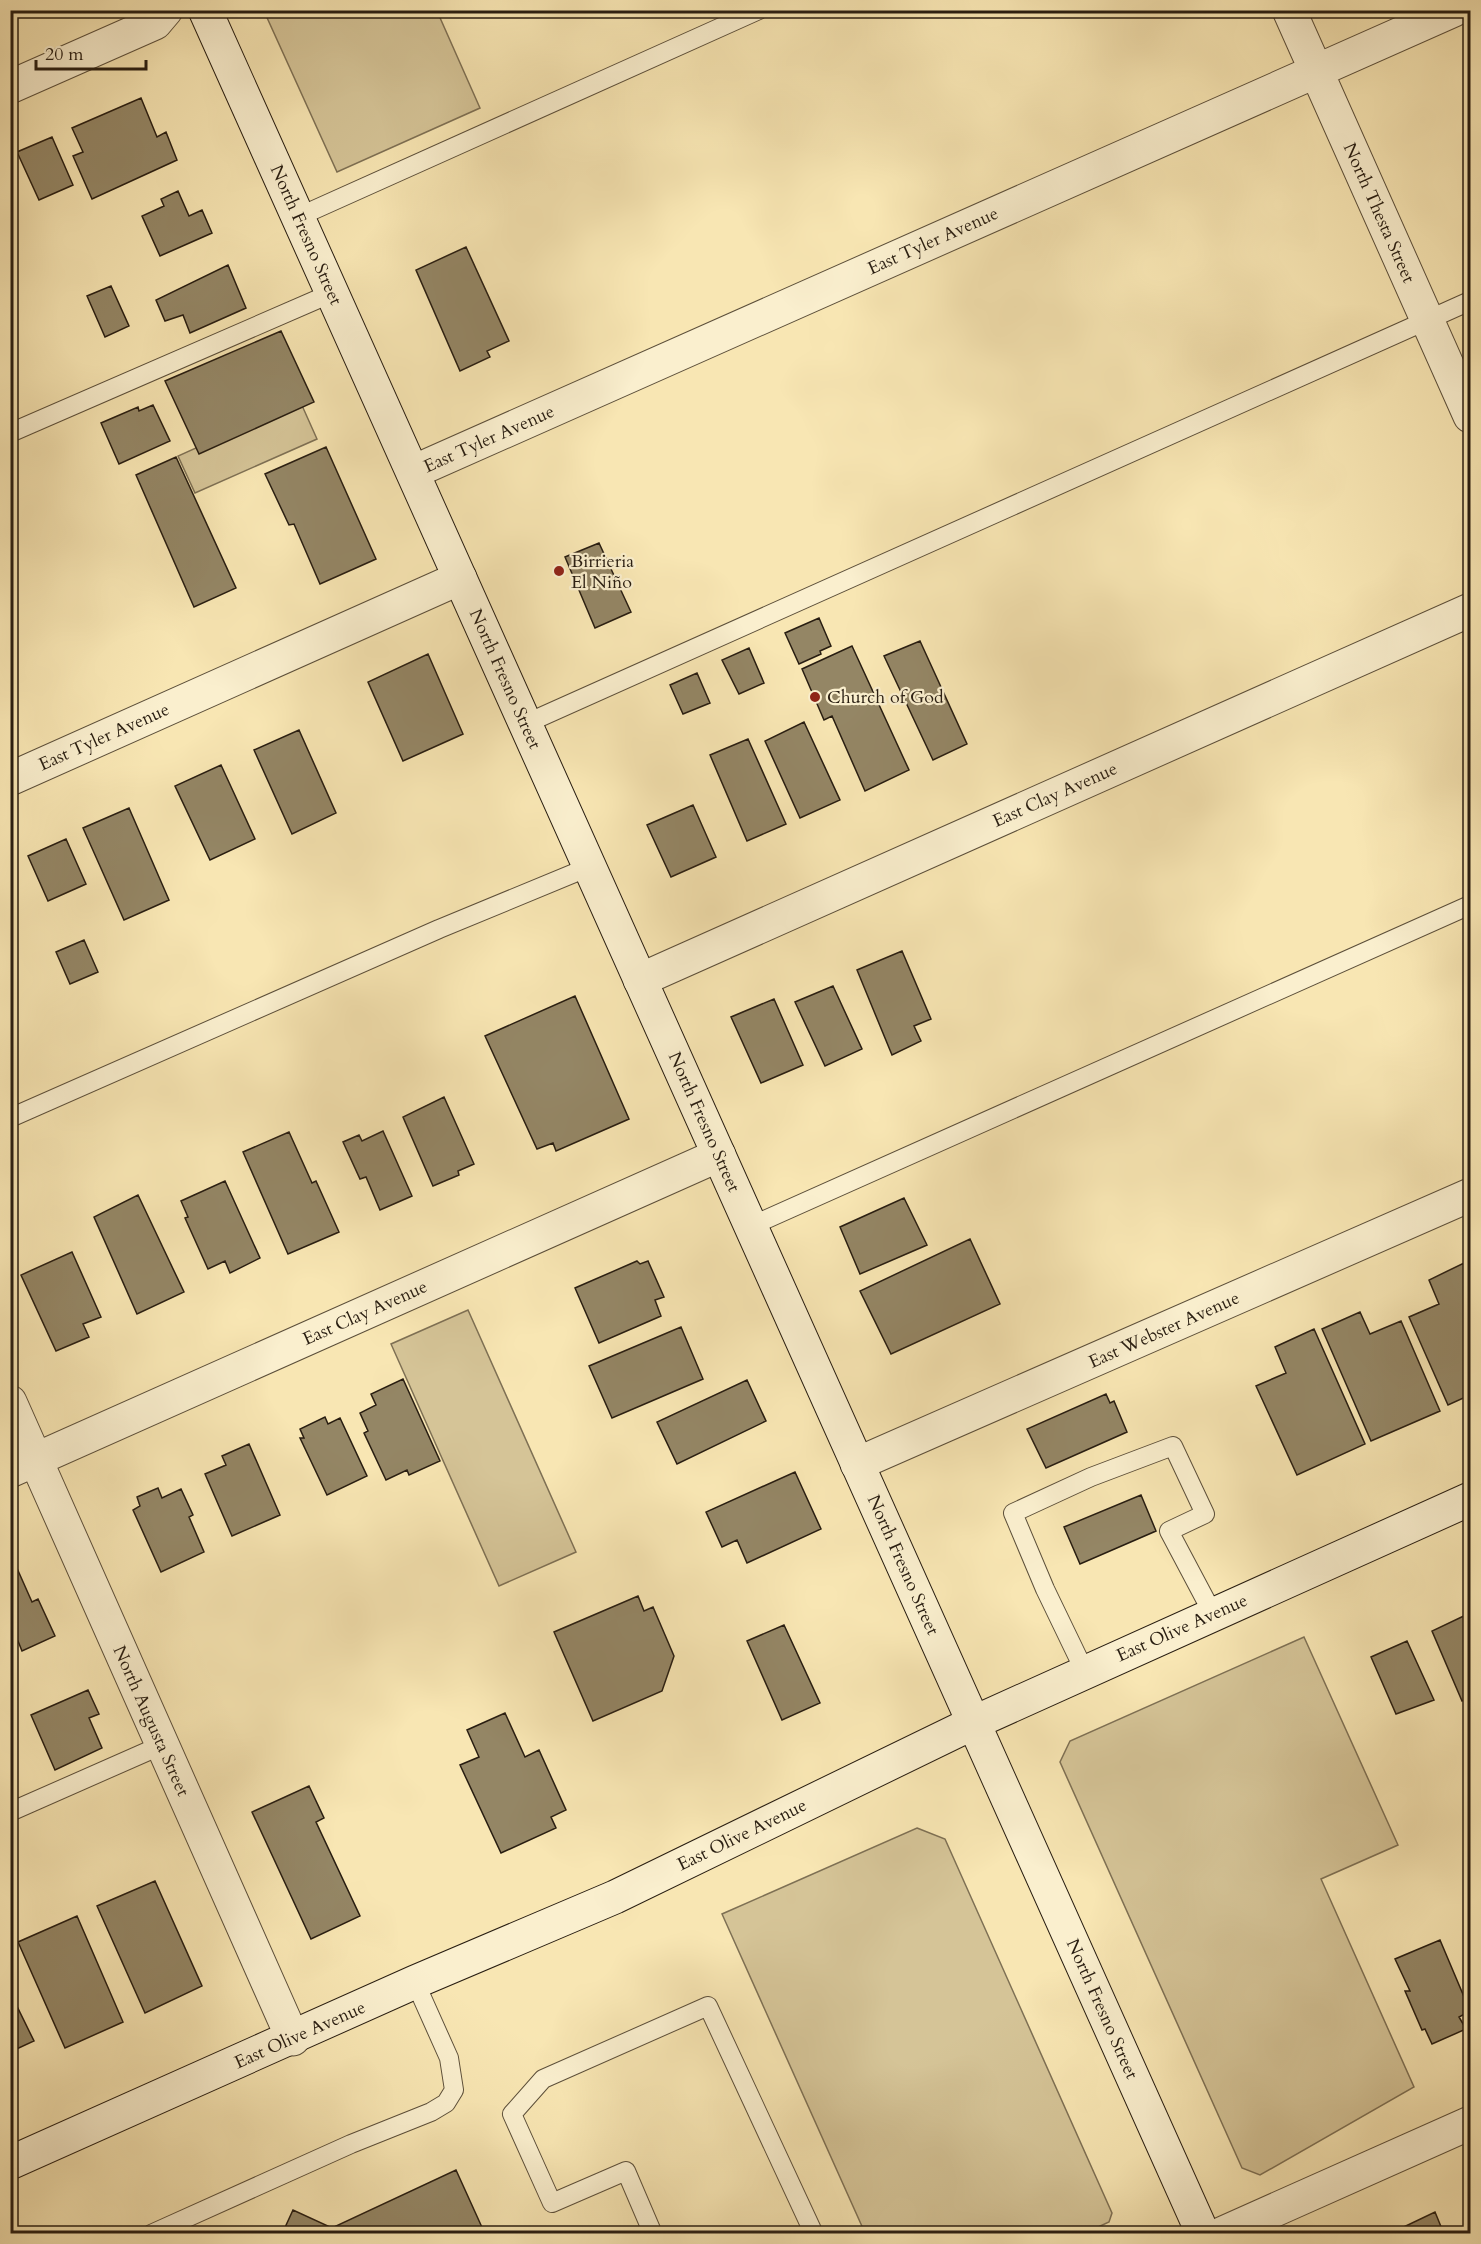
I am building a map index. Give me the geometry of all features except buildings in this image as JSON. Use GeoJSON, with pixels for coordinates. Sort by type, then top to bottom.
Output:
{"type":"FeatureCollection","features":[{"type":"Feature","properties":{"kind":"street"},"geometry":{"type":"LineString","coordinates":[[10,87],[155,23],[166,10]]}},
{"type":"Feature","properties":{"kind":"street","name":"North Fresno Street"},"geometry":{"type":"LineString","coordinates":[[205,10],[1203,2234]]}},
{"type":"Feature","properties":{"kind":"street","name":"North Thesta Street"},"geometry":{"type":"LineString","coordinates":[[1288,10],[1470,416]]}},
{"type":"Feature","properties":{"kind":"street","name":"East Tyler Avenue"},"geometry":{"type":"LineString","coordinates":[[412,472],[1454,10]]}},
{"type":"Feature","properties":{"kind":"street","name":"East Tyler Avenue"},"geometry":{"type":"LineString","coordinates":[[10,779],[460,578]]}},
{"type":"Feature","properties":{"kind":"street","name":"East Clay Avenue"},"geometry":{"type":"LineString","coordinates":[[640,980],[1470,610]]}},
{"type":"Feature","properties":{"kind":"street","name":"East Clay Avenue"},"geometry":{"type":"LineString","coordinates":[[23,1466],[719,1155]]}},
{"type":"Feature","properties":{"kind":"street","name":"East Webster Avenue"},"geometry":{"type":"LineString","coordinates":[[857,1464],[1470,1194]]}},
{"type":"Feature","properties":{"kind":"street","name":"North Augusta Street"},"geometry":{"type":"LineString","coordinates":[[10,1402],[23,1466],[162,1745],[294,2038]]}},
{"type":"Feature","properties":{"kind":"street","name":"East Olive Avenue"},"geometry":{"type":"LineString","coordinates":[[10,2163],[415,1982],[615,1897],[973,1722],[1470,1498]]}},
{"type":"Feature","properties":{"kind":"street"},"geometry":{"type":"LineString","coordinates":[[1221,2234],[1470,2124]]}},
{"type":"Feature","properties":{"kind":"lane"},"geometry":{"type":"LineString","coordinates":[[298,217],[759,10]]}},
{"type":"Feature","properties":{"kind":"lane"},"geometry":{"type":"LineString","coordinates":[[10,433],[332,293]]}},
{"type":"Feature","properties":{"kind":"lane"},"geometry":{"type":"LineString","coordinates":[[525,724],[1470,301]]}},
{"type":"Feature","properties":{"kind":"lane"},"geometry":{"type":"LineString","coordinates":[[10,1118],[439,929],[589,867]]}},
{"type":"Feature","properties":{"kind":"lane"},"geometry":{"type":"LineString","coordinates":[[751,1226],[1470,905]]}},
{"type":"Feature","properties":{"kind":"lane"},"geometry":{"type":"LineString","coordinates":[[1086,1672],[1045,1589],[1013,1513],[1091,1477],[1173,1446],[1205,1514],[1169,1531],[1213,1614]]}},
{"type":"Feature","properties":{"kind":"lane"},"geometry":{"type":"LineString","coordinates":[[10,1812],[162,1745]]}},
{"type":"Feature","properties":{"kind":"lane"},"geometry":{"type":"LineString","coordinates":[[151,2234],[351,2144],[431,2112],[446,2103],[454,2090],[449,2058],[415,1982]]}},
{"type":"Feature","properties":{"kind":"lane"},"geometry":{"type":"LineString","coordinates":[[653,2234],[626,2171],[552,2203],[512,2114],[543,2079],[708,2006],[814,2234]]}},
{"type":"Feature","properties":{"kind":"shaded area"},"geometry":{"type":"Polygon","coordinates":[[[264,11],[437,11],[480,108],[337,172],[264,11]]]}},
{"type":"Feature","properties":{"kind":"shaded area"},"geometry":{"type":"Polygon","coordinates":[[[300,401],[317,439],[195,493],[178,456],[300,401]]]}},
{"type":"Feature","properties":{"kind":"shaded area"},"geometry":{"type":"Polygon","coordinates":[[[468,1310],[576,1552],[499,1586],[391,1344],[468,1310]]]}},
{"type":"Feature","properties":{"kind":"shaded area"},"geometry":{"type":"Polygon","coordinates":[[[1304,1637],[1398,1845],[1321,1879],[1414,2087],[1260,2175],[1242,2168],[1060,1762],[1070,1741],[1304,1637]]]}},
{"type":"Feature","properties":{"kind":"shaded area"},"geometry":{"type":"Polygon","coordinates":[[[917,1828],[945,1839],[1112,2213],[1109,2222],[1083,2234],[865,2233],[722,1914],[917,1828]]]}},
{"type":"Feature","properties":{"kind":"place","name":"Birrieria El Niño"},"geometry":{"type":"Point","coordinates":[559,571]}},
{"type":"Feature","properties":{"kind":"place","name":"Church of God"},"geometry":{"type":"Point","coordinates":[815,697]}}]}
